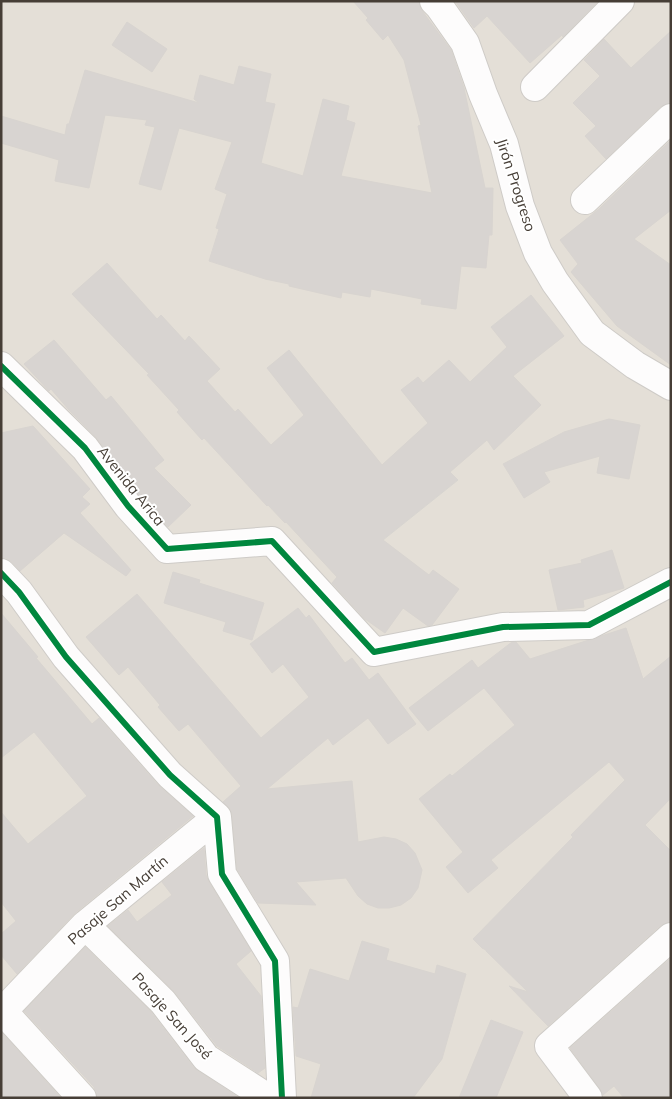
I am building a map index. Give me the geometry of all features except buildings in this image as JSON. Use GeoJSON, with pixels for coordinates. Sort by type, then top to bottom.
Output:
{"type":"FeatureCollection","features":[{"type":"Feature","properties":{"kind":"street","name":"Jirón Progreso"},"geometry":{"type":"LineString","coordinates":[[434,1],[465,43],[483,94],[504,144],[520,206],[538,253],[555,282],[592,333],[635,365],[671,386]]}},
{"type":"Feature","properties":{"kind":"street"},"geometry":{"type":"LineString","coordinates":[[535,86],[620,1]]}},
{"type":"Feature","properties":{"kind":"street"},"geometry":{"type":"LineString","coordinates":[[586,200],[671,118]]}},
{"type":"Feature","properties":{"kind":"street","name":"Avenida Arica"},"geometry":{"type":"LineString","coordinates":[[1,366],[85,448],[128,506],[167,549],[272,541],[374,652],[502,627],[589,625],[671,582]]}},
{"type":"Feature","properties":{"kind":"street"},"geometry":{"type":"LineString","coordinates":[[1,573],[19,592],[66,657],[170,775],[217,817],[222,874],[275,961],[282,1098]]}},
{"type":"Feature","properties":{"kind":"street","name":"Pasaje San Martín"},"geometry":{"type":"LineString","coordinates":[[2,1010],[85,924],[217,817]]}},
{"type":"Feature","properties":{"kind":"street","name":"Pasaje San José"},"geometry":{"type":"LineString","coordinates":[[85,924],[163,1002],[206,1058],[268,1098]]}},
{"type":"Feature","properties":{"kind":"street"},"geometry":{"type":"LineString","coordinates":[[588,1098],[549,1046],[671,937]]}},
{"type":"Feature","properties":{"kind":"street"},"geometry":{"type":"LineString","coordinates":[[2,1010],[82,1098]]}},
{"type":"Feature","properties":{"kind":"shaded area"},"geometry":{"type":"Polygon","coordinates":[[[1,1],[671,1],[671,1098],[1,1098],[1,1]]]}},
{"type":"Feature","properties":{"kind":"cycle path"},"geometry":{"type":"LineString","coordinates":[[1,366],[85,448],[128,506],[167,549],[272,541],[374,652],[503,627],[589,625],[671,582]]}},
{"type":"Feature","properties":{"kind":"cycle path"},"geometry":{"type":"LineString","coordinates":[[1,573],[19,592],[66,657],[170,775],[217,817],[222,874],[275,961],[282,1098]]}}]}
